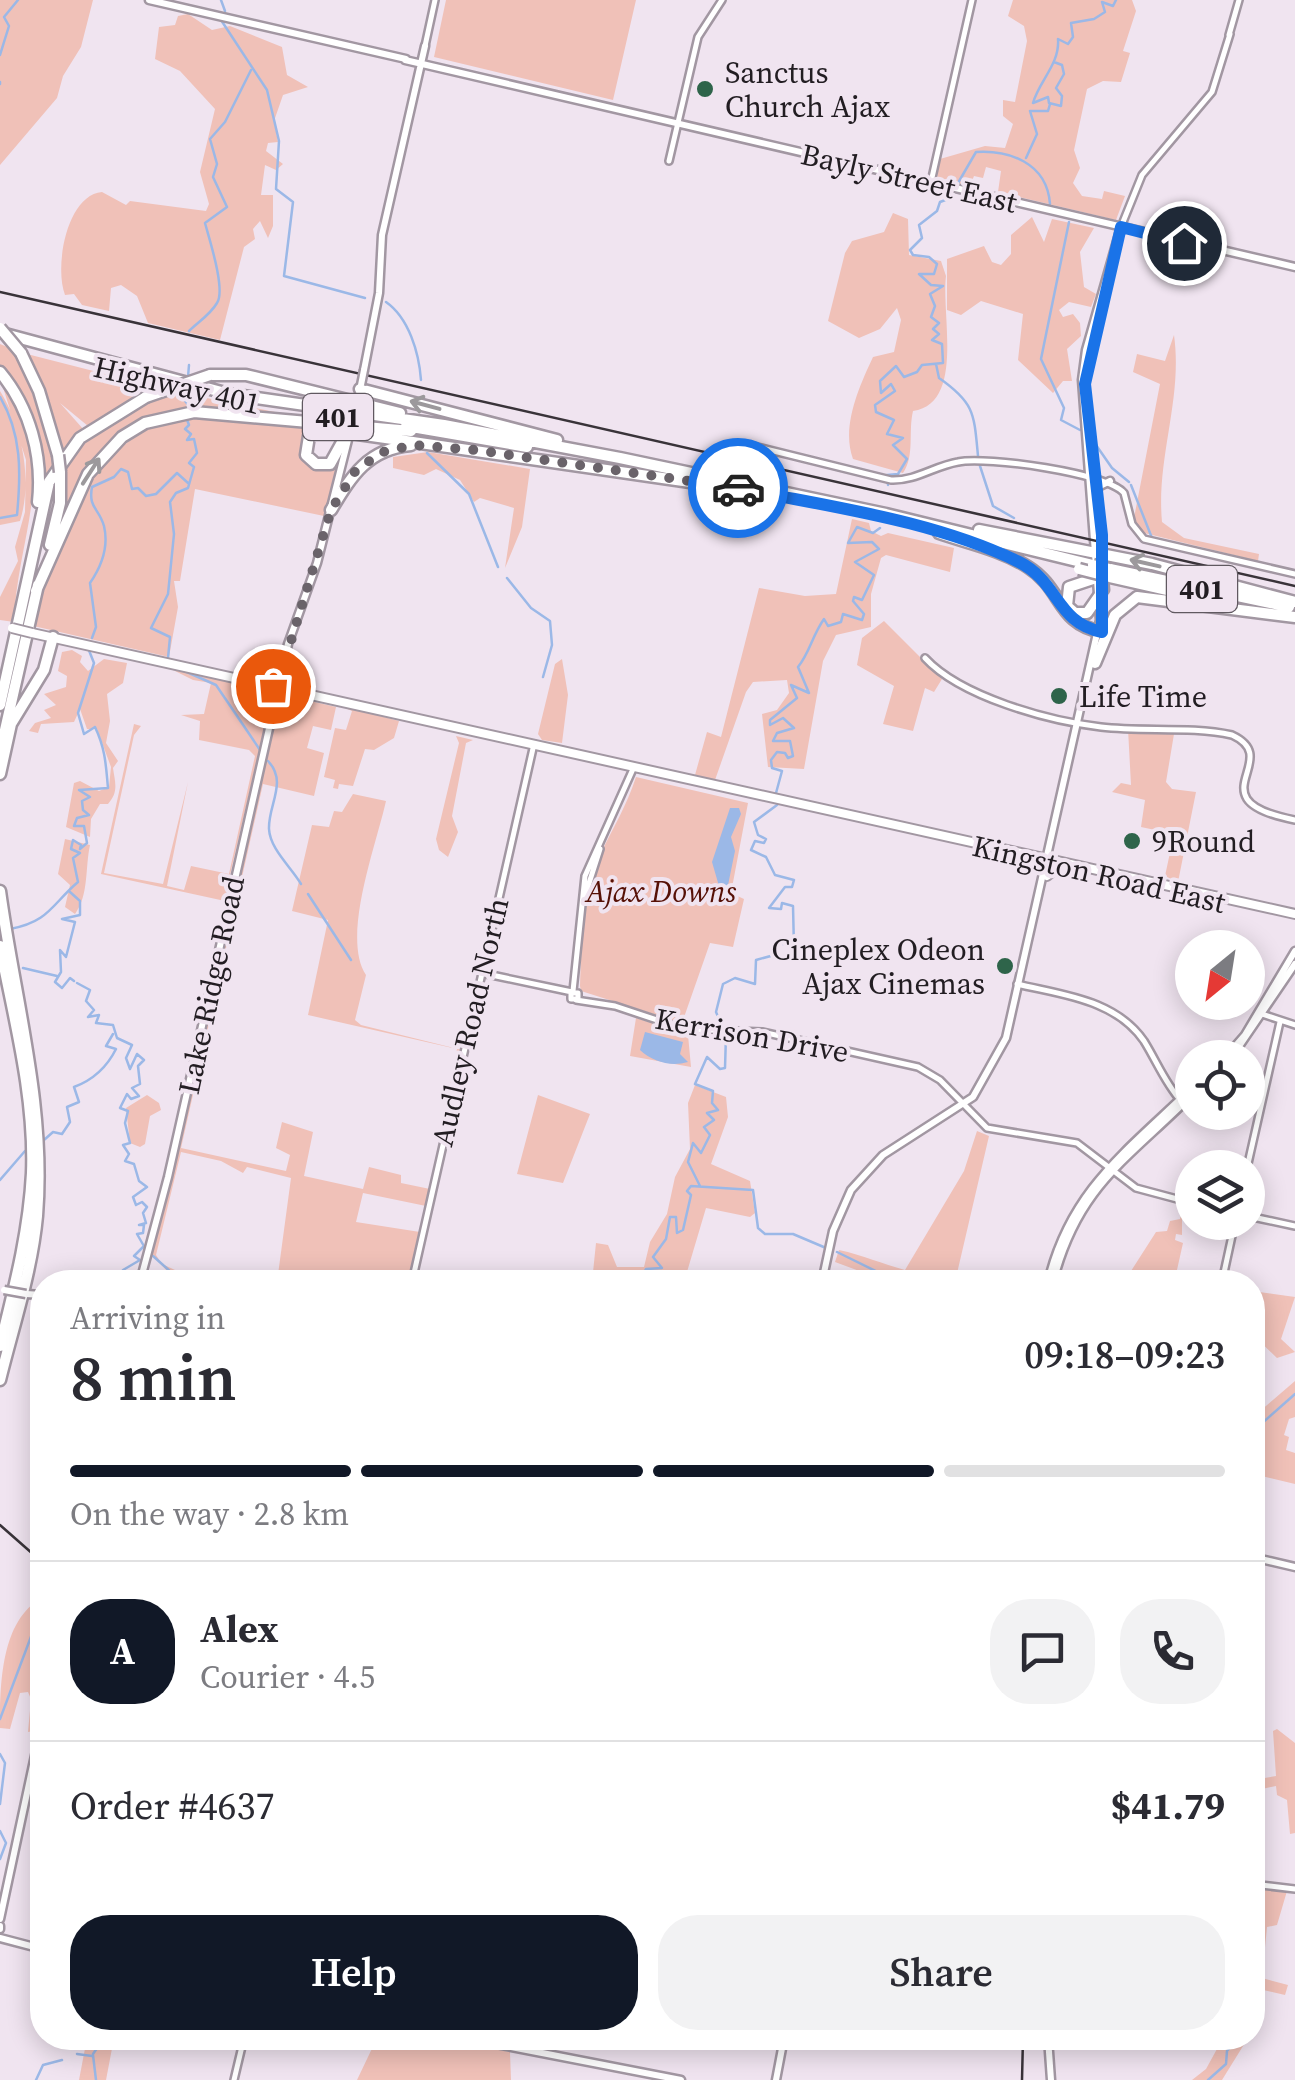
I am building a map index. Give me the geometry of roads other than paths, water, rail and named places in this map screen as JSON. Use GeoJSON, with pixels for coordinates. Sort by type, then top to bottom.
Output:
{"type":"FeatureCollection","features":[{"type":"Feature","properties":{"kind":"highway"},"geometry":{"type":"LineString","coordinates":[[0,333],[22,353],[40,391],[60,472],[58,514],[36,591],[0,752]]}},
{"type":"Feature","properties":{"kind":"highway","name":"Highway 401"},"geometry":{"type":"LineString","coordinates":[[0,333],[200,390],[476,444],[713,484],[939,533],[1110,576],[1295,605]]}},
{"type":"Feature","properties":{"kind":"highway"},"geometry":{"type":"LineString","coordinates":[[0,372],[24,412],[37,452],[40,486],[27,574]]}},
{"type":"Feature","properties":{"kind":"highway"},"geometry":{"type":"LineString","coordinates":[[0,705],[45,494],[58,464],[90,430],[146,397],[210,375],[259,377],[444,424]]}},
{"type":"Feature","properties":{"kind":"highway","name":"Highway 401"},"geometry":{"type":"LineString","coordinates":[[200,390],[444,424],[620,458],[886,514],[1094,565],[1110,576]]}},
{"type":"Feature","properties":{"kind":"highway"},"geometry":{"type":"LineString","coordinates":[[360,390],[620,458]]}},
{"type":"Feature","properties":{"kind":"highway"},"geometry":{"type":"LineString","coordinates":[[36,591],[80,489],[100,457],[134,430],[171,415],[194,412],[476,444]]}},
{"type":"Feature","properties":{"kind":"highway"},"geometry":{"type":"LineString","coordinates":[[352,423],[347,437],[330,464],[316,464],[305,452],[309,436],[323,429],[476,444]]}},
{"type":"Feature","properties":{"kind":"highway"},"geometry":{"type":"LineString","coordinates":[[331,510],[356,470],[383,452],[414,445],[476,444]]}},
{"type":"Feature","properties":{"kind":"highway"},"geometry":{"type":"LineString","coordinates":[[886,514],[1100,553],[1295,605]]}},
{"type":"Feature","properties":{"kind":"highway"},"geometry":{"type":"LineString","coordinates":[[939,533],[1031,568],[1074,622],[1100,632]]}},
{"type":"Feature","properties":{"kind":"highway"},"geometry":{"type":"LineString","coordinates":[[1101,593],[1087,613],[1075,613],[1066,604],[1069,587],[1110,576]]}},
{"type":"Feature","properties":{"kind":"highway","name":"401"},"geometry":{"type":"LineString","coordinates":[[1110,576],[1132,584],[1295,617]]}},
{"type":"Feature","properties":{"kind":"highway"},"geometry":{"type":"LineString","coordinates":[[1096,663],[1115,615],[1136,598],[1295,617]]}},
{"type":"Feature","properties":{"kind":"highway"},"geometry":{"type":"LineString","coordinates":[[0,774],[12,724],[44,670],[53,637]]}},
{"type":"Feature","properties":{"kind":"highway"},"geometry":{"type":"LineString","coordinates":[[0,892],[32,1060],[39,1168],[36,1220],[0,1380]]}},
{"type":"Feature","properties":{"kind":"highway"},"geometry":{"type":"LineString","coordinates":[[0,946],[23,1062],[32,1168],[28,1216],[0,1346]]}},
{"type":"Feature","properties":{"kind":"main road","name":"Bayly Street East"},"geometry":{"type":"LineString","coordinates":[[149,0],[1295,267]]}},
{"type":"Feature","properties":{"kind":"main road"},"geometry":{"type":"LineString","coordinates":[[352,423],[378,293],[382,235],[425,46]]}},
{"type":"Feature","properties":{"kind":"main road"},"geometry":{"type":"LineString","coordinates":[[1079,722],[1096,663],[1101,593],[1097,488],[1090,467],[1083,367],[1121,227]]}},
{"type":"Feature","properties":{"kind":"main road"},"geometry":{"type":"LineString","coordinates":[[827,1270],[840,1222],[855,1188],[883,1155],[974,1094],[998,1060],[1014,1005],[1100,632],[1100,553],[1086,366],[1121,227]]}},
{"type":"Feature","properties":{"kind":"main road"},"geometry":{"type":"LineString","coordinates":[[331,510],[347,437]]}},
{"type":"Feature","properties":{"kind":"main road"},"geometry":{"type":"LineString","coordinates":[[1079,476],[1090,467]]}},
{"type":"Feature","properties":{"kind":"main road"},"geometry":{"type":"LineString","coordinates":[[1097,488],[1110,481]]}},
{"type":"Feature","properties":{"kind":"main road","name":"Lake Ridge Road"},"geometry":{"type":"LineString","coordinates":[[143,1270],[168,1178],[288,644],[331,510]]}},
{"type":"Feature","properties":{"kind":"main road","name":"Kingston Road East"},"geometry":{"type":"LineString","coordinates":[[0,624],[1294,918]]}},
{"type":"Feature","properties":{"kind":"main road"},"geometry":{"type":"LineString","coordinates":[[1265,1008],[1295,951]]}},
{"type":"Feature","properties":{"kind":"main road"},"geometry":{"type":"LineString","coordinates":[[1265,1009],[1295,964]]}},
{"type":"Feature","properties":{"kind":"main road"},"geometry":{"type":"LineString","coordinates":[[1242,1040],[1257,1020]]}},
{"type":"Feature","properties":{"kind":"main road"},"geometry":{"type":"LineString","coordinates":[[1056,1270],[1077,1214],[1113,1168],[1175,1109]]}},
{"type":"Feature","properties":{"kind":"main road"},"geometry":{"type":"LineString","coordinates":[[2,1290],[30,1294]]}},
{"type":"Feature","properties":{"kind":"main road"},"geometry":{"type":"LineString","coordinates":[[1265,1560],[1295,1566]]}},
{"type":"Feature","properties":{"kind":"main road"},"geometry":{"type":"LineString","coordinates":[[0,1925],[30,1781]]}},
{"type":"Feature","properties":{"kind":"main road"},"geometry":{"type":"LineString","coordinates":[[0,1940],[30,1946]]}},
{"type":"Feature","properties":{"kind":"main road"},"geometry":{"type":"LineString","coordinates":[[526,2050],[681,2080]]}},
{"type":"Feature","properties":{"kind":"main road"},"geometry":{"type":"LineString","coordinates":[[774,2080],[781,2050]]}},
{"type":"Feature","properties":{"kind":"main road"},"geometry":{"type":"LineString","coordinates":[[1049,2050],[1051,2080]]}},
{"type":"Feature","properties":{"kind":"street"},"geometry":{"type":"LineString","coordinates":[[425,46],[436,0]]}},
{"type":"Feature","properties":{"kind":"street"},"geometry":{"type":"LineString","coordinates":[[668,160],[698,37],[722,0]]}},
{"type":"Feature","properties":{"kind":"street"},"geometry":{"type":"LineString","coordinates":[[931,182],[972,0]]}},
{"type":"Feature","properties":{"kind":"street"},"geometry":{"type":"LineString","coordinates":[[1121,227],[1142,174],[1203,108],[1222,66],[1239,0]]}},
{"type":"Feature","properties":{"kind":"street"},"geometry":{"type":"LineString","coordinates":[[745,444],[882,478],[906,480],[967,460],[1110,481],[1124,493],[1132,524],[1141,537],[1295,574]]}},
{"type":"Feature","properties":{"kind":"street"},"geometry":{"type":"LineString","coordinates":[[925,658],[946,677],[990,699],[1079,722],[1224,733],[1239,738],[1250,755],[1244,788],[1248,802],[1261,814],[1295,820]]}},
{"type":"Feature","properties":{"kind":"street","name":"Audley Road North"},"geometry":{"type":"LineString","coordinates":[[415,1270],[532,745]]}},
{"type":"Feature","properties":{"kind":"street"},"geometry":{"type":"LineString","coordinates":[[575,995],[584,876],[633,768]]}},
{"type":"Feature","properties":{"kind":"street","name":"Kerrison Drive"},"geometry":{"type":"LineString","coordinates":[[481,973],[575,995],[678,1028],[788,1037],[918,1067],[934,1075],[990,1129],[1077,1142],[1141,1190],[1175,1199]]}},
{"type":"Feature","properties":{"kind":"street"},"geometry":{"type":"LineString","coordinates":[[1019,984],[1110,1011],[1142,1039],[1175,1091]]}},
{"type":"Feature","properties":{"kind":"street"},"geometry":{"type":"LineString","coordinates":[[1265,1015],[1295,1026]]}},
{"type":"Feature","properties":{"kind":"street"},"geometry":{"type":"LineString","coordinates":[[1251,1150],[1280,1022]]}},
{"type":"Feature","properties":{"kind":"street"},"geometry":{"type":"LineString","coordinates":[[1265,1220],[1295,1226]]}},
{"type":"Feature","properties":{"kind":"street"},"geometry":{"type":"LineString","coordinates":[[1225,1270],[1231,1240]]}},
{"type":"Feature","properties":{"kind":"street"},"geometry":{"type":"LineString","coordinates":[[1265,1884],[1295,1888]]}},
{"type":"Feature","properties":{"kind":"street"},"geometry":{"type":"LineString","coordinates":[[234,2080],[241,2050]]}},
{"type":"Feature","properties":{"kind":"water"},"geometry":{"type":"Polygon","coordinates":[[[730,808],[739,808],[741,814],[731,837],[735,851],[727,890],[721,893],[712,862],[730,808]]]}},
{"type":"Feature","properties":{"kind":"water"},"geometry":{"type":"Polygon","coordinates":[[[645,1032],[683,1042],[680,1054],[688,1062],[669,1064],[645,1054],[640,1050],[645,1032]]]}},
{"type":"Feature","properties":{"kind":"waterway"},"geometry":{"type":"LineString","coordinates":[[0,55],[9,26],[4,17],[18,0]]}},
{"type":"Feature","properties":{"kind":"waterway"},"geometry":{"type":"LineString","coordinates":[[221,0],[225,11]]}},
{"type":"Feature","properties":{"kind":"waterway"},"geometry":{"type":"LineString","coordinates":[[1054,62],[1062,65],[1064,74],[1056,88],[1062,96],[1061,106],[1049,103],[1048,97],[1033,103],[1053,64],[1058,39],[1068,44],[1073,37],[1071,23],[1094,19],[1105,12],[1102,2],[1113,6],[1116,0]]}},
{"type":"Feature","properties":{"kind":"waterway"},"geometry":{"type":"LineString","coordinates":[[221,20],[267,90],[279,141],[276,189],[293,202],[284,276],[365,298]]}},
{"type":"Feature","properties":{"kind":"waterway"},"geometry":{"type":"LineString","coordinates":[[189,331],[211,311],[219,296],[216,264],[205,223],[227,207],[213,177],[217,164],[210,139],[225,122],[251,70]]}},
{"type":"Feature","properties":{"kind":"waterway"},"geometry":{"type":"LineString","coordinates":[[1026,158],[1037,134],[1030,111],[1048,111],[1050,104]]}},
{"type":"Feature","properties":{"kind":"waterway"},"geometry":{"type":"LineString","coordinates":[[958,183],[976,152],[1001,153],[1034,169],[1042,178],[1050,204]]}},
{"type":"Feature","properties":{"kind":"waterway"},"geometry":{"type":"LineString","coordinates":[[888,485],[887,475],[898,474],[907,459],[893,445],[903,438],[887,434],[894,420],[876,412],[875,405],[895,391],[891,384],[881,393],[880,381],[896,366],[904,377],[917,372],[922,365],[943,363],[942,344],[932,340],[939,334],[933,329],[939,323],[931,317],[935,306],[930,294],[943,286],[931,285],[919,274],[934,274],[937,264],[929,257],[913,255],[910,250],[922,238],[919,225],[937,211],[940,202],[951,198],[956,185]]}},
{"type":"Feature","properties":{"kind":"waterway"},"geometry":{"type":"LineString","coordinates":[[1069,222],[1041,359],[1064,408],[1061,420],[1080,430]]}},
{"type":"Feature","properties":{"kind":"waterway"},"geometry":{"type":"LineString","coordinates":[[386,302],[401,317],[411,337],[421,380]]}},
{"type":"Feature","properties":{"kind":"waterway"},"geometry":{"type":"LineString","coordinates":[[936,364],[939,378],[960,395],[970,411],[978,456]]}},
{"type":"Feature","properties":{"kind":"waterway"},"geometry":{"type":"LineString","coordinates":[[188,377],[189,365]]}},
{"type":"Feature","properties":{"kind":"waterway"},"geometry":{"type":"LineString","coordinates":[[182,410],[190,407],[185,401],[193,388]]}},
{"type":"Feature","properties":{"kind":"waterway"},"geometry":{"type":"LineString","coordinates":[[0,397],[13,425],[19,469],[17,515],[0,518]]}},
{"type":"Feature","properties":{"kind":"waterway"},"geometry":{"type":"LineString","coordinates":[[168,658],[170,637],[151,628],[168,594],[174,534],[170,502],[176,493],[188,488],[194,467],[189,463],[197,453],[194,439],[187,440],[191,434],[185,429],[189,425],[186,417]]}},
{"type":"Feature","properties":{"kind":"waterway"},"geometry":{"type":"LineString","coordinates":[[1096,445],[1112,468],[1129,482]]}},
{"type":"Feature","properties":{"kind":"waterway"},"geometry":{"type":"LineString","coordinates":[[427,453],[469,494],[498,567]]}},
{"type":"Feature","properties":{"kind":"waterway"},"geometry":{"type":"LineString","coordinates":[[980,466],[993,506],[1014,518]]}},
{"type":"Feature","properties":{"kind":"waterway"},"geometry":{"type":"LineString","coordinates":[[92,638],[96,627],[90,583],[105,549],[104,526],[91,499],[92,487],[114,477],[121,469],[128,472],[132,489],[138,488],[146,496],[156,494],[177,473],[188,483]]}},
{"type":"Feature","properties":{"kind":"waterway"},"geometry":{"type":"LineString","coordinates":[[1131,485],[1152,538]]}},
{"type":"Feature","properties":{"kind":"waterway"},"geometry":{"type":"LineString","coordinates":[[776,793],[782,771],[772,768],[771,760],[777,752],[788,758],[793,756],[790,741],[773,741],[777,733],[794,728],[783,718],[770,725],[770,720],[797,698],[791,685],[809,693],[798,667],[824,619],[828,626],[841,622],[843,614],[862,620],[864,614],[854,597],[862,600],[874,575],[855,562],[879,549],[872,542],[848,543],[857,527],[873,533],[880,528]]}},
{"type":"Feature","properties":{"kind":"waterway"},"geometry":{"type":"LineString","coordinates":[[507,578],[531,608],[550,621],[552,645],[543,677]]}},
{"type":"Feature","properties":{"kind":"waterway"},"geometry":{"type":"LineString","coordinates":[[10,929],[42,917],[78,882],[73,858],[80,853],[71,849],[73,840],[81,845],[80,849],[87,843],[84,826],[74,826],[77,818],[89,815],[83,810],[82,801],[90,797],[79,790],[108,788],[99,735],[95,727],[84,734],[78,713],[94,663],[88,648]]}},
{"type":"Feature","properties":{"kind":"waterway"},"geometry":{"type":"LineString","coordinates":[[180,669],[216,685],[260,750]]}},
{"type":"Feature","properties":{"kind":"waterway"},"geometry":{"type":"LineString","coordinates":[[268,761],[277,785],[269,820],[270,836],[301,884]]}},
{"type":"Feature","properties":{"kind":"waterway"},"geometry":{"type":"LineString","coordinates":[[700,1186],[688,1162],[693,1143],[701,1153],[710,1135],[704,1127],[714,1120],[707,1113],[718,1110],[712,1103],[713,1091],[695,1084],[707,1057],[720,1069],[725,1068],[726,1035],[716,1012],[723,984],[735,978],[755,984],[756,960],[778,954],[778,942],[794,948],[793,906],[782,903],[781,909],[769,908],[785,887],[792,887],[794,880],[775,875],[766,857],[751,850],[755,841],[764,843],[766,839],[758,835],[754,822],[777,805]]}},
{"type":"Feature","properties":{"kind":"waterway"},"geometry":{"type":"LineString","coordinates":[[70,892],[80,901],[80,915],[62,919],[75,922],[66,957],[60,950],[61,972],[55,982],[62,988],[70,978],[74,981]]}},
{"type":"Feature","properties":{"kind":"waterway"},"geometry":{"type":"LineString","coordinates":[[308,894],[351,960]]}},
{"type":"Feature","properties":{"kind":"waterway"},"geometry":{"type":"LineString","coordinates":[[23,968],[57,976]]}},
{"type":"Feature","properties":{"kind":"waterway"},"geometry":{"type":"LineString","coordinates":[[77,983],[90,990],[86,1001],[94,1010],[88,1017],[99,1015],[96,1023],[113,1025],[117,1038],[132,1045],[126,1058],[130,1069],[137,1054],[144,1060],[138,1066],[140,1084],[132,1088],[139,1096],[131,1099],[127,1094],[120,1108],[128,1111],[125,1123],[130,1143],[123,1145],[129,1154],[125,1161],[134,1164],[139,1181],[147,1187],[133,1197],[136,1205],[142,1202],[147,1207],[143,1213],[146,1223],[139,1225],[144,1225],[143,1233],[137,1234],[145,1248]]}},
{"type":"Feature","properties":{"kind":"waterway"},"geometry":{"type":"LineString","coordinates":[[44,1140],[53,1132],[62,1134],[70,1122],[67,1107],[79,1102],[74,1087],[93,1077],[108,1062],[116,1049],[106,1046],[113,1034]]}},
{"type":"Feature","properties":{"kind":"waterway"},"geometry":{"type":"LineString","coordinates":[[0,1180],[25,1151]]}},
{"type":"Feature","properties":{"kind":"waterway"},"geometry":{"type":"LineString","coordinates":[[645,1270],[662,1268],[653,1257],[666,1239],[670,1217],[676,1217],[677,1233],[683,1230],[691,1195],[687,1191],[691,1186],[753,1190],[758,1228],[765,1234],[793,1234],[826,1248]]}},
{"type":"Feature","properties":{"kind":"waterway"},"geometry":{"type":"LineString","coordinates":[[123,1270],[140,1260],[134,1256],[143,1247]]}},
{"type":"Feature","properties":{"kind":"waterway"},"geometry":{"type":"LineString","coordinates":[[837,1252],[874,1270]]}},
{"type":"Feature","properties":{"kind":"waterway"},"geometry":{"type":"LineString","coordinates":[[153,1256],[169,1270]]}},
{"type":"Feature","properties":{"kind":"waterway"},"geometry":{"type":"LineString","coordinates":[[1265,1421],[1295,1394]]}},
{"type":"Feature","properties":{"kind":"waterway"},"geometry":{"type":"LineString","coordinates":[[0,1719],[30,1639]]}},
{"type":"Feature","properties":{"kind":"waterway"},"geometry":{"type":"LineString","coordinates":[[0,1754],[5,1763],[0,1804]]}},
{"type":"Feature","properties":{"kind":"waterway"},"geometry":{"type":"LineString","coordinates":[[0,1831],[6,1843],[0,1859]]}},
{"type":"Feature","properties":{"kind":"waterway"},"geometry":{"type":"LineString","coordinates":[[93,2054],[96,2050]]}},
{"type":"Feature","properties":{"kind":"waterway"},"geometry":{"type":"LineString","coordinates":[[1208,2080],[1226,2064],[1228,2050]]}},
{"type":"Feature","properties":{"kind":"waterway"},"geometry":{"type":"LineString","coordinates":[[77,2054],[92,2056]]}},
{"type":"Feature","properties":{"kind":"waterway"},"geometry":{"type":"LineString","coordinates":[[93,2055],[96,2080]]}},
{"type":"Feature","properties":{"kind":"waterway"},"geometry":{"type":"LineString","coordinates":[[36,2080],[43,2065],[62,2060]]}},
{"type":"Feature","properties":{"kind":"railway"},"geometry":{"type":"LineString","coordinates":[[0,292],[1295,586]]}},
{"type":"Feature","properties":{"kind":"railway"},"geometry":{"type":"LineString","coordinates":[[0,1525],[30,1551]]}},
{"type":"Feature","properties":{"kind":"railway"},"geometry":{"type":"LineString","coordinates":[[1022,2080],[1023,2050]]}},
{"type":"Feature","properties":{"kind":"place","name":"Sanctus Church Ajax"},"geometry":{"type":"Point","coordinates":[705,89]}},
{"type":"Feature","properties":{"kind":"place","name":"Life Time"},"geometry":{"type":"Point","coordinates":[1059,696]}},
{"type":"Feature","properties":{"kind":"place","name":"9Round"},"geometry":{"type":"Point","coordinates":[1132,841]}},
{"type":"Feature","properties":{"kind":"place","name":"Cineplex Odeon Ajax Cinemas"},"geometry":{"type":"Point","coordinates":[1005,966]}},
{"type":"Feature","properties":{"kind":"park label","name":"Ajax Downs"},"geometry":{"type":"Point","coordinates":[661,891]}}]}
